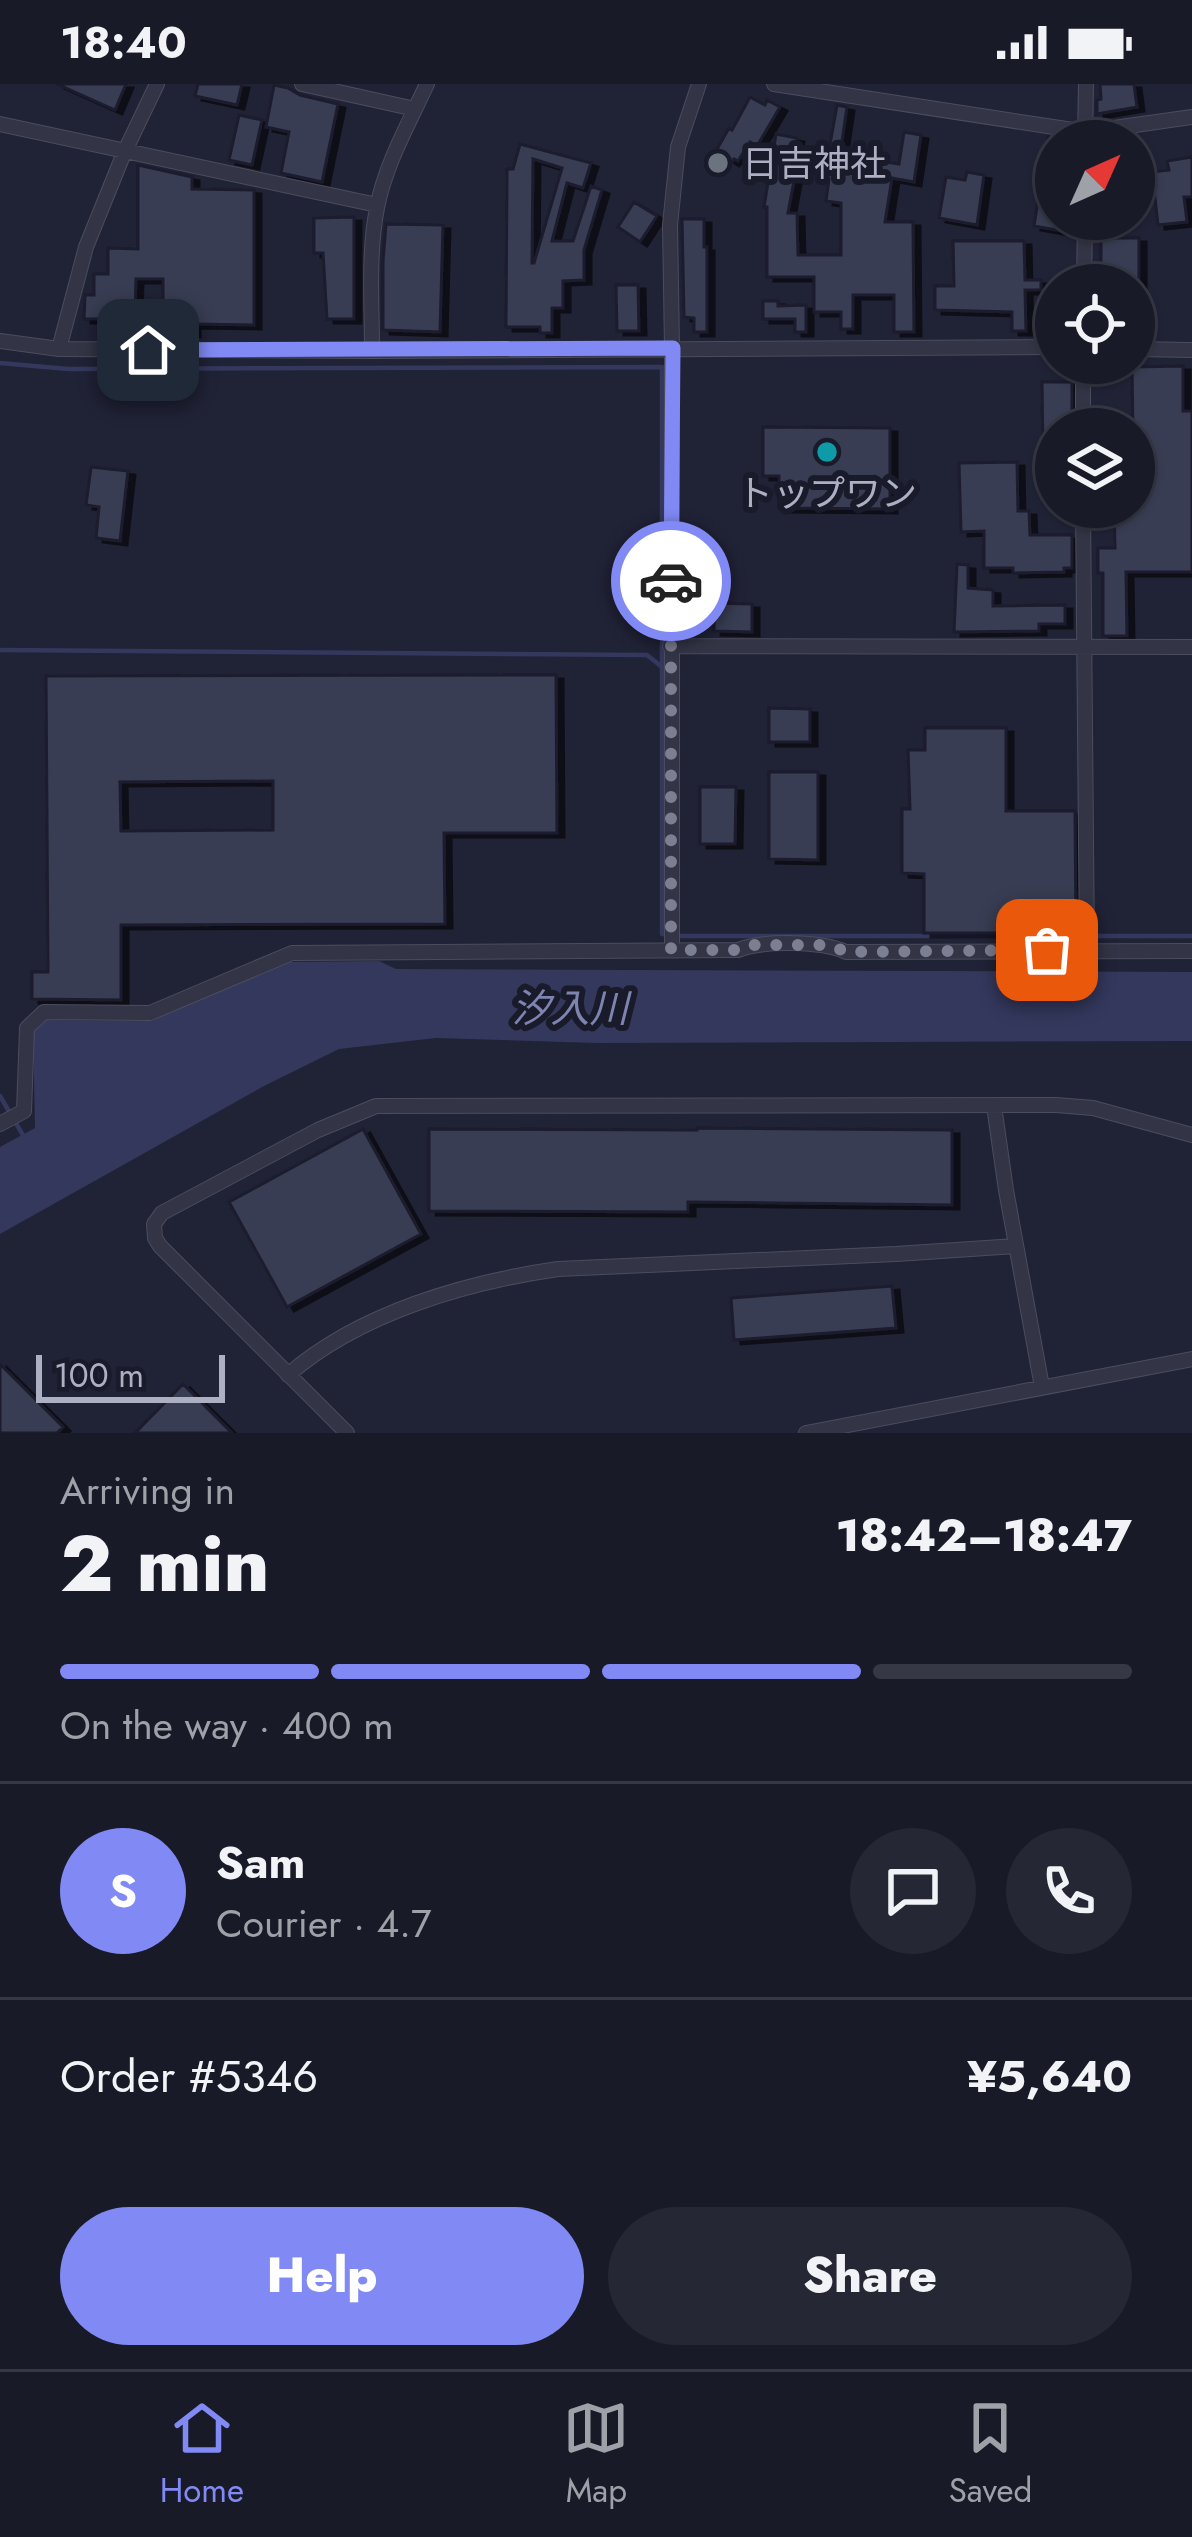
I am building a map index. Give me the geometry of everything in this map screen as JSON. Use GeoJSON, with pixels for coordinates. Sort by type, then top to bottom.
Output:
{"type":"FeatureCollection","features":[{"type":"Feature","properties":{"kind":"street"},"geometry":{"type":"LineString","coordinates":[[59,349],[86,247],[157,84]]}},
{"type":"Feature","properties":{"kind":"street"},"geometry":{"type":"LineString","coordinates":[[302,84],[415,110]]}},
{"type":"Feature","properties":{"kind":"street"},"geometry":{"type":"LineString","coordinates":[[372,351],[377,206],[427,84]]}},
{"type":"Feature","properties":{"kind":"street"},"geometry":{"type":"LineString","coordinates":[[671,950],[670,225],[678,147],[699,84]]}},
{"type":"Feature","properties":{"kind":"street"},"geometry":{"type":"LineString","coordinates":[[774,84],[1035,127]]}},
{"type":"Feature","properties":{"kind":"street"},"geometry":{"type":"LineString","coordinates":[[1085,120],[1086,84]]}},
{"type":"Feature","properties":{"kind":"street"},"geometry":{"type":"LineString","coordinates":[[1155,123],[1192,116]]}},
{"type":"Feature","properties":{"kind":"street"},"geometry":{"type":"LineString","coordinates":[[0,124],[377,206]]}},
{"type":"Feature","properties":{"kind":"street"},"geometry":{"type":"LineString","coordinates":[[0,341],[59,349],[372,351],[1035,347]]}},
{"type":"Feature","properties":{"kind":"street"},"geometry":{"type":"LineString","coordinates":[[1155,349],[1192,350]]}},
{"type":"Feature","properties":{"kind":"street"},"geometry":{"type":"LineString","coordinates":[[1083,528],[1087,950]]}},
{"type":"Feature","properties":{"kind":"street"},"geometry":{"type":"LineString","coordinates":[[670,646],[1192,647]]}},
{"type":"Feature","properties":{"kind":"street"},"geometry":{"type":"LineString","coordinates":[[8,1120],[24,1111],[27,1028],[44,1012],[150,1013],[292,953],[738,950],[751,945],[830,945],[846,952],[1192,951]]}},
{"type":"Feature","properties":{"kind":"street"},"geometry":{"type":"LineString","coordinates":[[347,1433],[160,1246],[154,1225],[163,1213],[279,1150],[376,1106],[1056,1105],[1094,1108],[1192,1135]]}},
{"type":"Feature","properties":{"kind":"street"},"geometry":{"type":"LineString","coordinates":[[994,1106],[1042,1387]]}},
{"type":"Feature","properties":{"kind":"street"},"geometry":{"type":"LineString","coordinates":[[288,1375],[335,1342],[389,1316],[442,1294],[514,1275],[1016,1246]]}},
{"type":"Feature","properties":{"kind":"street"},"geometry":{"type":"LineString","coordinates":[[806,1433],[1192,1359]]}},
{"type":"Feature","properties":{"kind":"water","name":"汐入川"},"geometry":{"type":"Polygon","coordinates":[[[379,961],[396,969],[1192,972],[1192,1041],[596,1043],[436,1038],[339,1049],[0,1234],[0,1147],[35,1128],[33,1028],[43,1020],[151,1021],[286,962],[379,961]]]}},
{"type":"Feature","properties":{"kind":"building"},"geometry":{"type":"Polygon","coordinates":[[[57,84],[126,84],[115,110],[57,84]]]}},
{"type":"Feature","properties":{"kind":"building"},"geometry":{"type":"Polygon","coordinates":[[[198,84],[242,84],[237,105],[195,96],[198,84]]]}},
{"type":"Feature","properties":{"kind":"building"},"geometry":{"type":"Polygon","coordinates":[[[1100,84],[1134,84],[1137,107],[1097,114],[1100,84]]]}},
{"type":"Feature","properties":{"kind":"building"},"geometry":{"type":"Polygon","coordinates":[[[274,85],[338,104],[322,182],[281,173],[289,132],[266,127],[274,85]]]}},
{"type":"Feature","properties":{"kind":"building"},"geometry":{"type":"Polygon","coordinates":[[[750,97],[780,107],[757,146],[750,142],[738,161],[732,162],[716,151],[750,97]]]}},
{"type":"Feature","properties":{"kind":"building"},"geometry":{"type":"Polygon","coordinates":[[[837,105],[847,107],[840,155],[899,164],[904,132],[921,135],[914,182],[892,178],[885,222],[913,222],[914,332],[894,332],[894,295],[853,295],[853,329],[841,329],[841,312],[814,312],[814,277],[767,277],[764,207],[776,134],[797,138],[788,213],[797,213],[798,255],[841,255],[841,203],[826,201],[829,179],[824,178],[837,105]]]}},
{"type":"Feature","properties":{"kind":"building"},"geometry":{"type":"Polygon","coordinates":[[[239,115],[262,120],[252,165],[229,160],[239,115]]]}},
{"type":"Feature","properties":{"kind":"building"},"geometry":{"type":"Polygon","coordinates":[[[520,144],[591,163],[583,188],[567,183],[552,241],[573,241],[591,186],[602,190],[584,250],[584,280],[563,281],[563,308],[552,308],[552,333],[540,333],[540,327],[506,327],[507,169],[513,169],[520,144]],[[533,159],[532,263],[534,263],[562,168],[533,159]]]}},
{"type":"Feature","properties":{"kind":"building"},"geometry":{"type":"Polygon","coordinates":[[[1192,157],[1192,197],[1184,197],[1187,222],[1158,225],[1155,172],[1169,170],[1167,161],[1192,157]]]}},
{"type":"Feature","properties":{"kind":"building"},"geometry":{"type":"Polygon","coordinates":[[[138,165],[192,177],[192,189],[254,190],[254,325],[193,324],[193,333],[149,330],[149,308],[163,307],[163,279],[136,279],[135,314],[84,319],[85,295],[94,295],[94,274],[108,274],[108,248],[138,249],[138,165]]]}},
{"type":"Feature","properties":{"kind":"building"},"geometry":{"type":"Polygon","coordinates":[[[967,172],[984,175],[977,225],[939,218],[946,177],[965,180],[967,172]]]}},
{"type":"Feature","properties":{"kind":"building"},"geometry":{"type":"Polygon","coordinates":[[[634,202],[657,216],[640,242],[618,227],[634,202]]]}},
{"type":"Feature","properties":{"kind":"building"},"geometry":{"type":"Polygon","coordinates":[[[354,217],[354,319],[327,319],[323,253],[314,253],[314,218],[354,217]]]}},
{"type":"Feature","properties":{"kind":"building"},"geometry":{"type":"Polygon","coordinates":[[[682,219],[704,219],[707,332],[694,332],[694,318],[684,317],[682,219]]]}},
{"type":"Feature","properties":{"kind":"building"},"geometry":{"type":"Polygon","coordinates":[[[386,224],[443,225],[440,332],[383,330],[386,224]]]}},
{"type":"Feature","properties":{"kind":"building"},"geometry":{"type":"Polygon","coordinates":[[[1101,240],[1139,240],[1139,264],[1101,264],[1101,240]]]}},
{"type":"Feature","properties":{"kind":"building"},"geometry":{"type":"Polygon","coordinates":[[[953,241],[1024,241],[1025,280],[1035,280],[1035,290],[1025,290],[1026,331],[1012,331],[1012,312],[935,310],[935,286],[954,286],[953,241]]]}},
{"type":"Feature","properties":{"kind":"building"},"geometry":{"type":"Polygon","coordinates":[[[616,285],[638,285],[639,331],[617,331],[616,285]]]}},
{"type":"Feature","properties":{"kind":"building"},"geometry":{"type":"Polygon","coordinates":[[[763,301],[806,305],[806,332],[795,332],[795,319],[763,319],[763,301]]]}},
{"type":"Feature","properties":{"kind":"building"},"geometry":{"type":"Polygon","coordinates":[[[1183,366],[1183,411],[1192,411],[1192,572],[1126,572],[1127,636],[1103,636],[1098,548],[1115,548],[1115,528],[1155,528],[1155,408],[1133,408],[1132,384],[1155,384],[1155,367],[1183,366]]]}},
{"type":"Feature","properties":{"kind":"building"},"geometry":{"type":"Polygon","coordinates":[[[1042,384],[1072,384],[1072,408],[1042,408],[1042,384]]]}},
{"type":"Feature","properties":{"kind":"building","name":"トップワン"},"geometry":{"type":"Polygon","coordinates":[[[763,427],[890,428],[890,509],[779,508],[779,476],[763,476],[763,427]]]}},
{"type":"Feature","properties":{"kind":"building"},"geometry":{"type":"Polygon","coordinates":[[[1017,462],[1018,511],[1029,511],[1030,535],[1072,535],[1072,568],[1064,572],[984,568],[984,531],[961,532],[959,463],[1017,462]]]}},
{"type":"Feature","properties":{"kind":"building"},"geometry":{"type":"Polygon","coordinates":[[[91,467],[128,471],[120,541],[96,538],[99,507],[86,505],[91,467]]]}},
{"type":"Feature","properties":{"kind":"building"},"geometry":{"type":"Polygon","coordinates":[[[957,564],[968,565],[968,588],[993,590],[993,606],[1065,605],[1065,624],[1039,624],[1039,631],[954,632],[957,564]]]}},
{"type":"Feature","properties":{"kind":"building"},"geometry":{"type":"Polygon","coordinates":[[[714,603],[752,604],[752,632],[714,631],[714,603]]]}},
{"type":"Feature","properties":{"kind":"building"},"geometry":{"type":"Polygon","coordinates":[[[556,675],[557,833],[444,833],[445,924],[121,925],[121,1000],[32,999],[32,972],[48,972],[46,676],[556,675]],[[273,781],[120,782],[121,831],[273,830],[273,781]]]}},
{"type":"Feature","properties":{"kind":"building"},"geometry":{"type":"Polygon","coordinates":[[[769,708],[810,709],[810,742],[769,742],[769,708]]]}},
{"type":"Feature","properties":{"kind":"building"},"geometry":{"type":"Polygon","coordinates":[[[925,728],[1006,728],[1006,811],[1075,811],[1076,929],[924,933],[924,874],[902,873],[902,809],[910,809],[908,750],[925,750],[925,728]]]}},
{"type":"Feature","properties":{"kind":"building"},"geometry":{"type":"Polygon","coordinates":[[[769,772],[818,772],[818,860],[769,859],[769,772]]]}},
{"type":"Feature","properties":{"kind":"building"},"geometry":{"type":"Polygon","coordinates":[[[700,787],[736,787],[735,844],[700,844],[700,787]]]}},
{"type":"Feature","properties":{"kind":"building"},"geometry":{"type":"Polygon","coordinates":[[[363,1129],[421,1234],[287,1307],[229,1202],[363,1129]]]}},
{"type":"Feature","properties":{"kind":"building"},"geometry":{"type":"Polygon","coordinates":[[[429,1129],[952,1130],[952,1205],[688,1202],[688,1212],[429,1211],[429,1129]]]}},
{"type":"Feature","properties":{"kind":"building"},"geometry":{"type":"Polygon","coordinates":[[[892,1286],[896,1328],[734,1340],[731,1298],[892,1286]]]}},
{"type":"Feature","properties":{"kind":"building"},"geometry":{"type":"Polygon","coordinates":[[[0,1364],[63,1427],[57,1433],[0,1433],[0,1364]]]}},
{"type":"Feature","properties":{"kind":"building"},"geometry":{"type":"Polygon","coordinates":[[[183,1384],[232,1433],[135,1433],[183,1384]]]}},
{"type":"Feature","properties":{"kind":"waterway"},"geometry":{"type":"LineString","coordinates":[[0,363],[68,369],[662,367],[662,664]]}},
{"type":"Feature","properties":{"kind":"waterway"},"geometry":{"type":"LineString","coordinates":[[0,650],[647,655],[662,667],[662,934],[1192,936]]}},
{"type":"Feature","properties":{"kind":"waterway"},"geometry":{"type":"LineString","coordinates":[[0,1096],[24,1137]]}},
{"type":"Feature","properties":{"kind":"way so far"},"geometry":{"type":"LineString","coordinates":[[671,581],[671,950],[830,945],[846,952],[1047,950]]}},
{"type":"Feature","properties":{"kind":"place","name":"日吉神社"},"geometry":{"type":"Point","coordinates":[718,163]}},
{"type":"Feature","properties":{"kind":"place","name":"トップワン"},"geometry":{"type":"Point","coordinates":[827,452]}},
{"type":"Feature","properties":{"kind":"route"},"geometry":{"type":"LineString","coordinates":[[148,350],[673,348],[671,581]]}}]}
